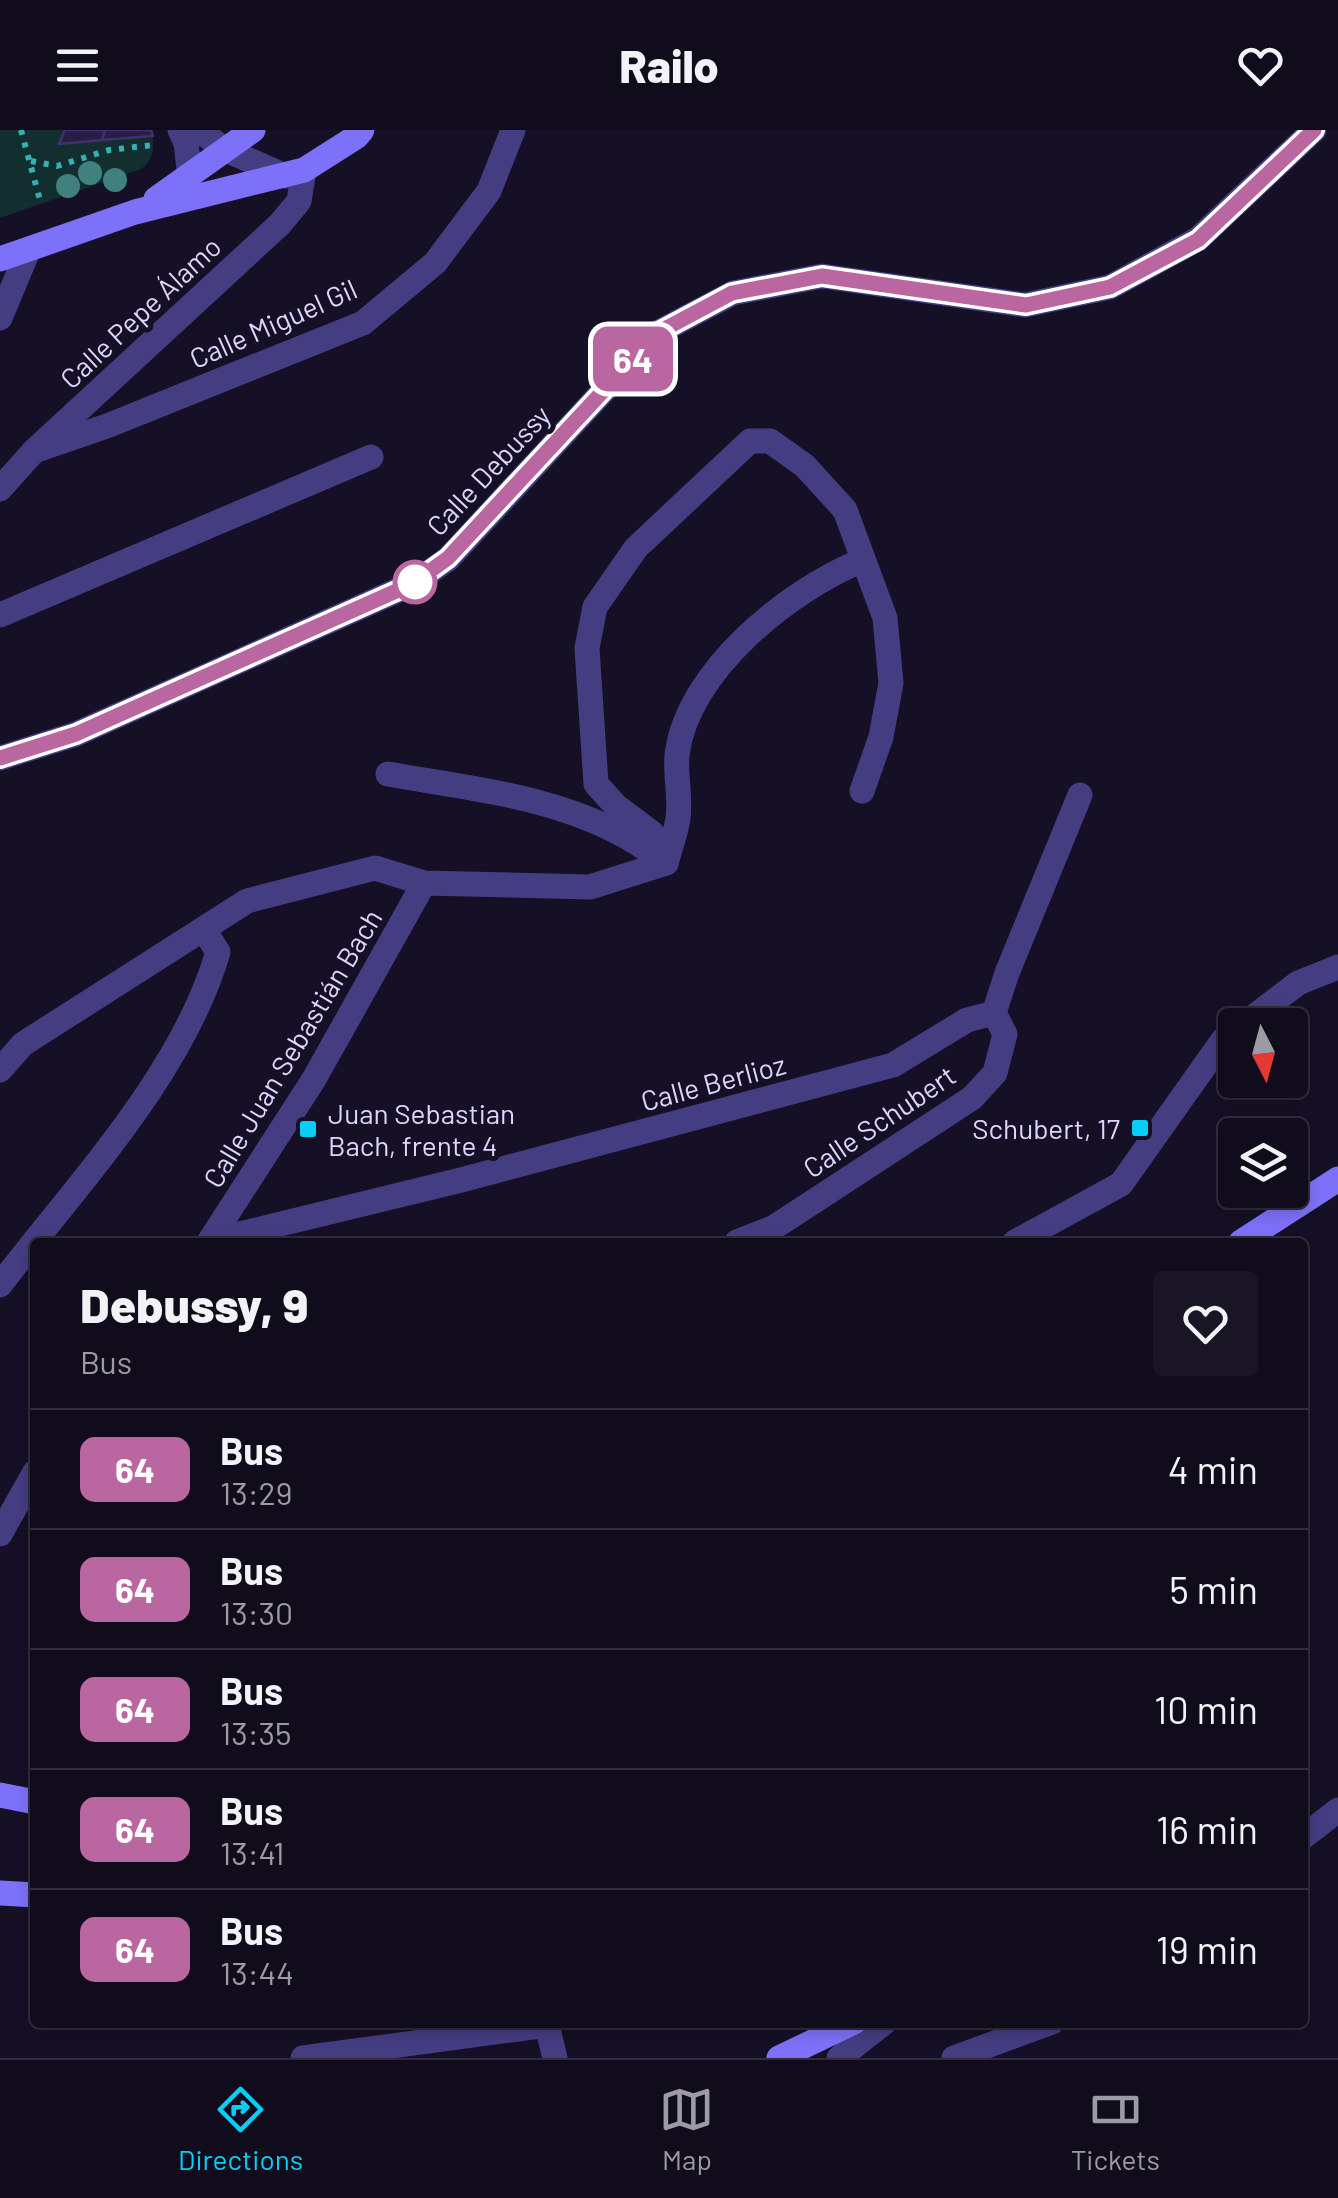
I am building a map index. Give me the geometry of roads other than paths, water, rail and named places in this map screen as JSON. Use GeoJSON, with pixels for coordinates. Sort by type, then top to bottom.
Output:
{"type":"FeatureCollection","features":[{"type":"Feature","properties":{"kind":"street"},"geometry":{"type":"LineString","coordinates":[[180,130],[186,142],[190,178]]}},
{"type":"Feature","properties":{"kind":"street"},"geometry":{"type":"LineString","coordinates":[[199,130],[224,149],[294,173]]}},
{"type":"Feature","properties":{"kind":"street"},"geometry":{"type":"LineString","coordinates":[[135,212],[190,178],[254,130]]}},
{"type":"Feature","properties":{"kind":"street","name":"Calle Miguel Gil"},"geometry":{"type":"LineString","coordinates":[[34,451],[107,426],[363,323],[435,262],[488,191],[513,130]]}},
{"type":"Feature","properties":{"kind":"street","name":"Calle Debussy"},"geometry":{"type":"LineString","coordinates":[[0,758],[76,734],[412,584],[448,558],[657,333],[732,293],[822,276],[1026,305],[1110,287],[1198,240],[1314,130]]}},
{"type":"Feature","properties":{"kind":"street"},"geometry":{"type":"LineString","coordinates":[[0,259],[135,212],[294,173],[357,132]]}},
{"type":"Feature","properties":{"kind":"street","name":"Calle Pepe Álamo"},"geometry":{"type":"LineString","coordinates":[[0,489],[34,451],[280,224],[299,200],[294,173]]}},
{"type":"Feature","properties":{"kind":"street"},"geometry":{"type":"LineString","coordinates":[[0,318],[28,251]]}},
{"type":"Feature","properties":{"kind":"street"},"geometry":{"type":"LineString","coordinates":[[666,863],[652,833],[616,806],[596,784],[587,648],[595,607],[636,548],[750,441],[770,441],[805,466],[845,510],[884,618],[890,683],[880,736],[862,792]]}},
{"type":"Feature","properties":{"kind":"street"},"geometry":{"type":"LineString","coordinates":[[0,615],[371,457]]}},
{"type":"Feature","properties":{"kind":"street"},"geometry":{"type":"LineString","coordinates":[[666,863],[678,818],[678,755],[690,706],[720,666],[783,603],[836,571],[863,560]]}},
{"type":"Feature","properties":{"kind":"street"},"geometry":{"type":"LineString","coordinates":[[388,774],[556,805],[621,832],[666,863]]}},
{"type":"Feature","properties":{"kind":"street"},"geometry":{"type":"LineString","coordinates":[[994,1013],[1080,795]]}},
{"type":"Feature","properties":{"kind":"street"},"geometry":{"type":"LineString","coordinates":[[0,1070],[24,1044],[247,902],[375,868],[424,884],[590,887],[666,863]]}},
{"type":"Feature","properties":{"kind":"street","name":"Calle Juan Sebastián Bach"},"geometry":{"type":"LineString","coordinates":[[213,1238],[314,1079],[424,884]]}},
{"type":"Feature","properties":{"kind":"street"},"geometry":{"type":"LineString","coordinates":[[38,1238],[109,1149],[207,988],[218,952],[204,930]]}},
{"type":"Feature","properties":{"kind":"street"},"geometry":{"type":"LineString","coordinates":[[1265,1008],[1298,983],[1338,968]]}},
{"type":"Feature","properties":{"kind":"street","name":"Calle Berlioz"},"geometry":{"type":"LineString","coordinates":[[226,1238],[461,1180],[893,1064],[967,1020],[994,1013]]}},
{"type":"Feature","properties":{"kind":"street","name":"Calle Schubert"},"geometry":{"type":"LineString","coordinates":[[747,1238],[773,1228],[972,1098],[996,1072],[1006,1034],[994,1013]]}},
{"type":"Feature","properties":{"kind":"street"},"geometry":{"type":"LineString","coordinates":[[1022,1238],[1121,1184],[1218,1048]]}},
{"type":"Feature","properties":{"kind":"street"},"geometry":{"type":"LineString","coordinates":[[1247,1238],[1338,1179]]}},
{"type":"Feature","properties":{"kind":"street"},"geometry":{"type":"LineString","coordinates":[[0,1285],[30,1248]]}},
{"type":"Feature","properties":{"kind":"street"},"geometry":{"type":"LineString","coordinates":[[0,1534],[30,1481]]}},
{"type":"Feature","properties":{"kind":"street"},"geometry":{"type":"LineString","coordinates":[[0,1795],[30,1801]]}},
{"type":"Feature","properties":{"kind":"street"},"geometry":{"type":"LineString","coordinates":[[1308,1833],[1338,1810]]}},
{"type":"Feature","properties":{"kind":"street"},"geometry":{"type":"LineString","coordinates":[[0,1893],[30,1895]]}},
{"type":"Feature","properties":{"kind":"street"},"geometry":{"type":"LineString","coordinates":[[303,2058],[525,2028]]}},
{"type":"Feature","properties":{"kind":"street"},"geometry":{"type":"LineString","coordinates":[[548,2028],[555,2058]]}},
{"type":"Feature","properties":{"kind":"street"},"geometry":{"type":"LineString","coordinates":[[779,2058],[854,2046],[877,2028]]}},
{"type":"Feature","properties":{"kind":"street"},"geometry":{"type":"LineString","coordinates":[[954,2058],[983,2052],[1038,2028]]}},
{"type":"Feature","properties":{"kind":"place","name":"Schubert, 17"},"geometry":{"type":"Point","coordinates":[1140,1128]}},
{"type":"Feature","properties":{"kind":"place","name":"Juan Sebastian Bach, frente 4"},"geometry":{"type":"Point","coordinates":[308,1129]}}]}
